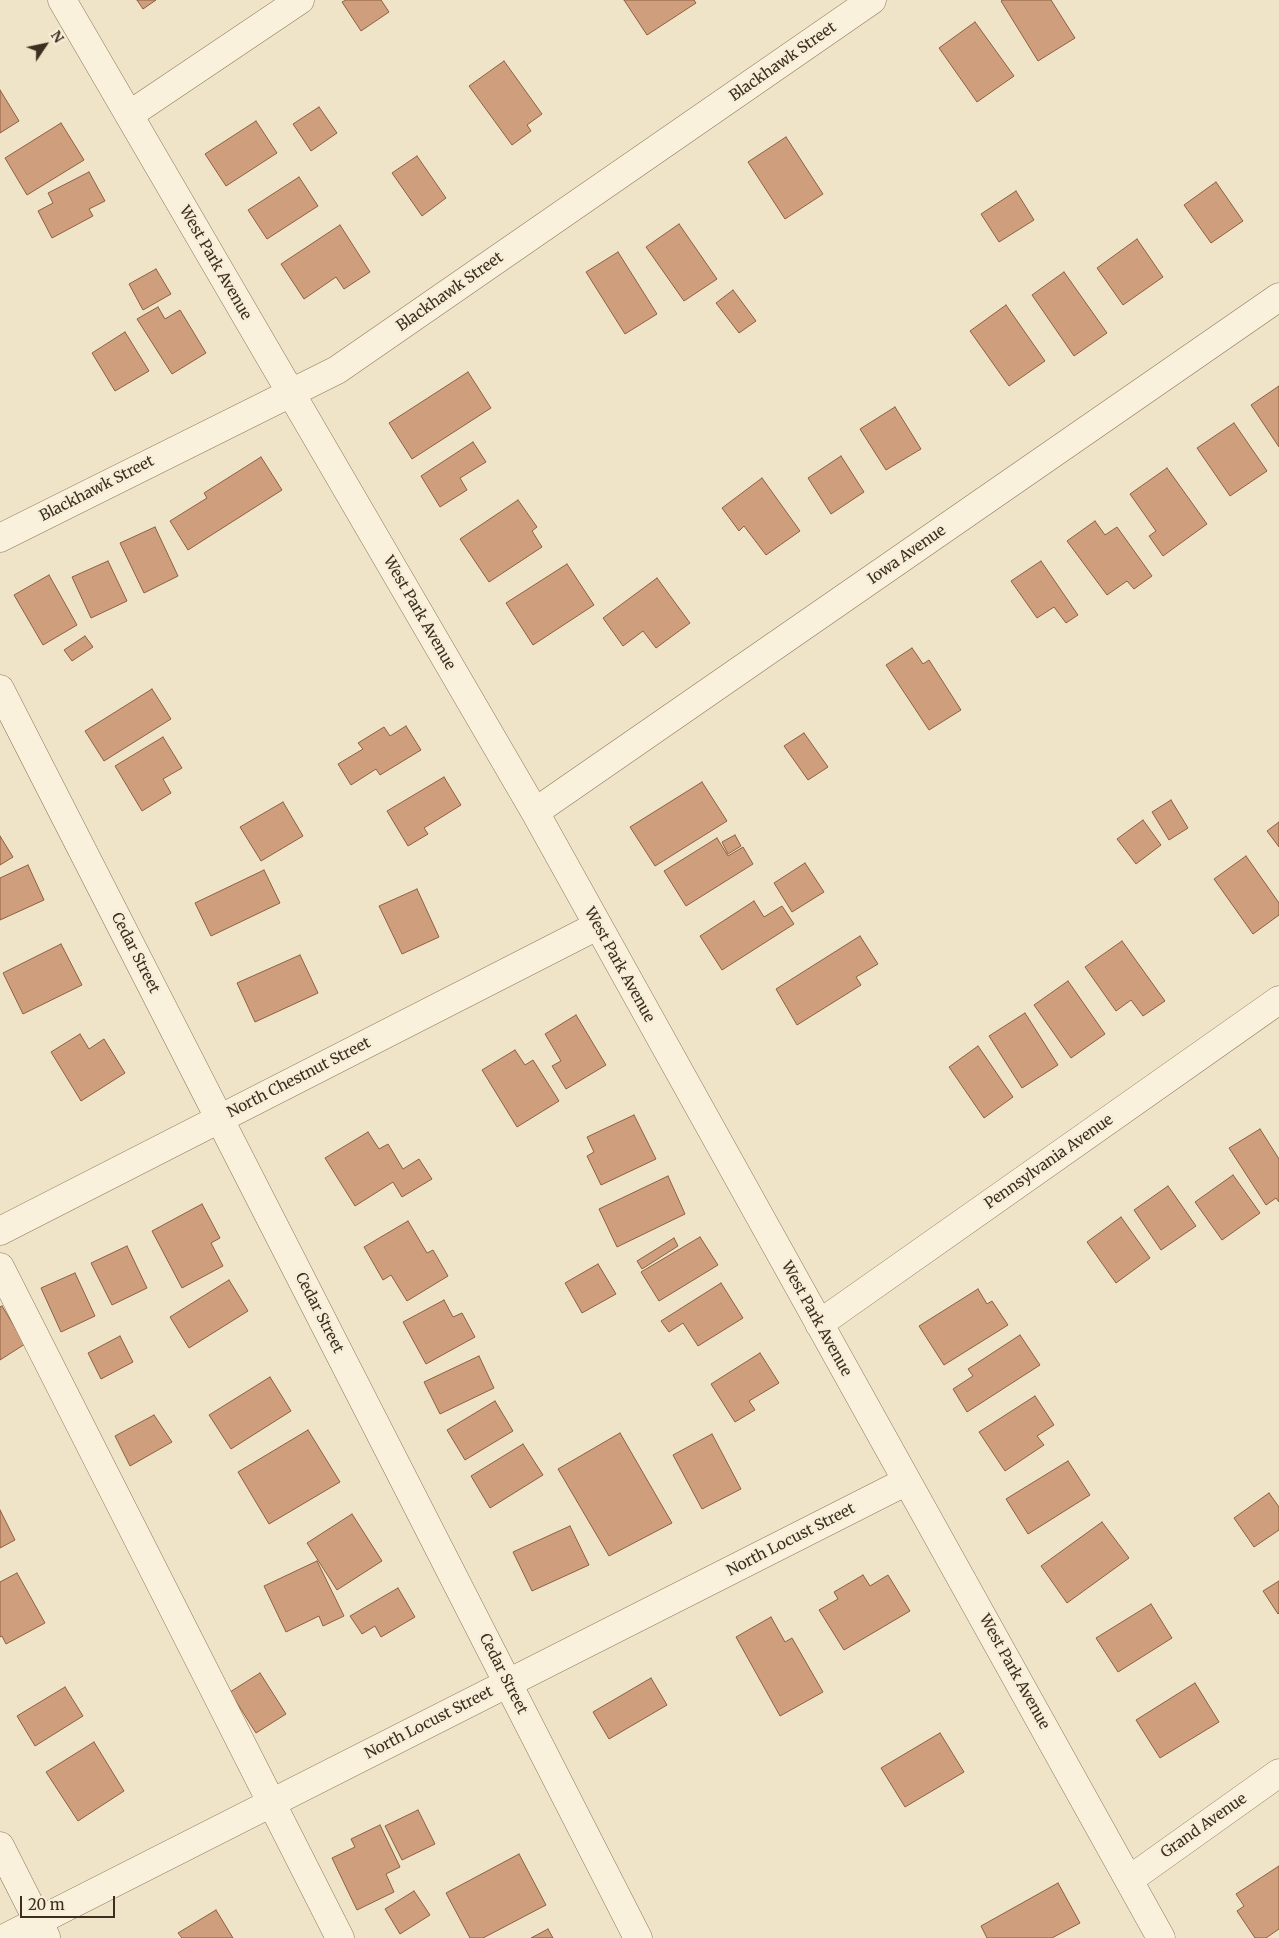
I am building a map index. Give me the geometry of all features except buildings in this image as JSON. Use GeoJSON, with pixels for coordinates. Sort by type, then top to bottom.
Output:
{"type":"FeatureCollection","features":[{"type":"Feature","properties":{"kind":"street","name":"West Park Avenue"},"geometry":{"type":"LineString","coordinates":[[62,0],[535,812],[1161,1938]]}},
{"type":"Feature","properties":{"kind":"street"},"geometry":{"type":"LineString","coordinates":[[129,115],[300,0]]}},
{"type":"Feature","properties":{"kind":"street","name":"Blackhawk Street"},"geometry":{"type":"LineString","coordinates":[[0,538],[337,370],[872,0]]}},
{"type":"Feature","properties":{"kind":"street","name":"Iowa Avenue"},"geometry":{"type":"LineString","coordinates":[[535,812],[1279,297]]}},
{"type":"Feature","properties":{"kind":"street","name":"Cedar Street"},"geometry":{"type":"LineString","coordinates":[[0,689],[638,1938]]}},
{"type":"Feature","properties":{"kind":"street","name":"North Chestnut Street"},"geometry":{"type":"LineString","coordinates":[[0,1231],[598,926]]}},
{"type":"Feature","properties":{"kind":"street","name":"Pennsylvania Avenue"},"geometry":{"type":"LineString","coordinates":[[819,1324],[1279,1000]]}},
{"type":"Feature","properties":{"kind":"street"},"geometry":{"type":"LineString","coordinates":[[0,1267],[340,1938]]}},
{"type":"Feature","properties":{"kind":"street","name":"North Locust Street"},"geometry":{"type":"LineString","coordinates":[[5,1938],[42,1930],[271,1803],[907,1481]]}},
{"type":"Feature","properties":{"kind":"street","name":"Grand Avenue"},"geometry":{"type":"LineString","coordinates":[[1129,1880],[1279,1773]]}},
{"type":"Feature","properties":{"kind":"street"},"geometry":{"type":"LineString","coordinates":[[0,1846],[42,1930]]}}]}
